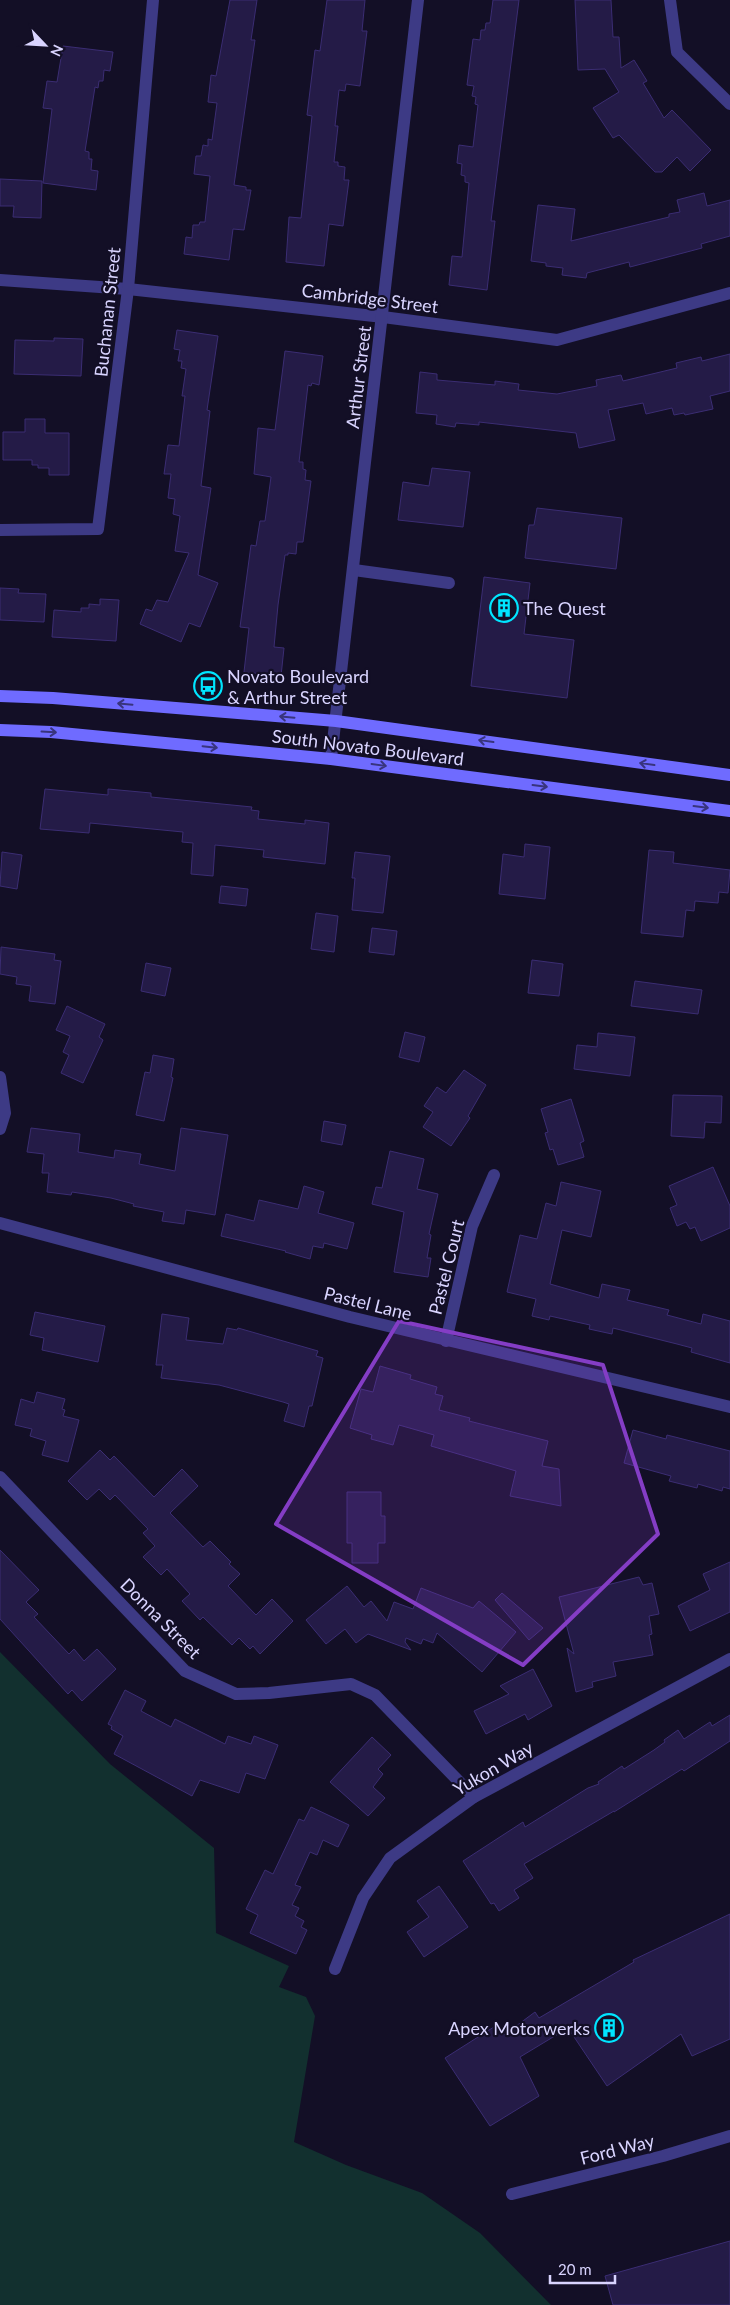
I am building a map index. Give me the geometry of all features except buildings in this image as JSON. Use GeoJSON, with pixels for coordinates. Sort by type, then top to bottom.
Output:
{"type":"FeatureCollection","features":[{"type":"Feature","properties":{"kind":"main road","name":"South Novato Boulevard"},"geometry":{"type":"LineString","coordinates":[[0,696],[53,698],[336,720],[730,775]]}},
{"type":"Feature","properties":{"kind":"main road","name":"South Novato Boulevard"},"geometry":{"type":"LineString","coordinates":[[0,730],[51,732],[331,759],[730,811]]}},
{"type":"Feature","properties":{"kind":"street","name":"Buchanan Street"},"geometry":{"type":"LineString","coordinates":[[0,530],[98,529],[128,289],[153,0]]}},
{"type":"Feature","properties":{"kind":"street","name":"Arthur Street"},"geometry":{"type":"LineString","coordinates":[[331,759],[418,0]]}},
{"type":"Feature","properties":{"kind":"street"},"geometry":{"type":"LineString","coordinates":[[670,0],[677,52],[730,104]]}},
{"type":"Feature","properties":{"kind":"street","name":"Cambridge Street"},"geometry":{"type":"LineString","coordinates":[[0,280],[128,289],[383,317],[557,340],[730,292]]}},
{"type":"Feature","properties":{"kind":"street"},"geometry":{"type":"LineString","coordinates":[[354,570],[449,583]]}},
{"type":"Feature","properties":{"kind":"street"},"geometry":{"type":"LineString","coordinates":[[0,1077],[5,1113],[0,1129]]}},
{"type":"Feature","properties":{"kind":"street","name":"Pastel Court"},"geometry":{"type":"LineString","coordinates":[[446,1341],[472,1226],[494,1175]]}},
{"type":"Feature","properties":{"kind":"street","name":"Pastel Lane"},"geometry":{"type":"LineString","coordinates":[[0,1223],[350,1317],[730,1407]]}},
{"type":"Feature","properties":{"kind":"street","name":"Donna Street"},"geometry":{"type":"LineString","coordinates":[[0,1477],[185,1671],[236,1694],[269,1693],[351,1684],[375,1695],[474,1797]]}},
{"type":"Feature","properties":{"kind":"street","name":"Yukon Way"},"geometry":{"type":"LineString","coordinates":[[335,1969],[363,1898],[390,1858],[474,1797],[730,1660]]}},
{"type":"Feature","properties":{"kind":"street","name":"Ford Way"},"geometry":{"type":"LineString","coordinates":[[512,2194],[662,2156],[730,2136]]}},
{"type":"Feature","properties":{"kind":"highlighted area"},"geometry":{"type":"Polygon","coordinates":[[[399,1321],[603,1365],[658,1534],[523,1665],[276,1524],[399,1321]]]}},
{"type":"Feature","properties":{"kind":"green space"},"geometry":{"type":"Polygon","coordinates":[[[0,1652],[110,1764],[214,1848],[216,1933],[289,1966],[279,1987],[306,1997],[315,2016],[294,2142],[346,2165],[422,2193],[480,2233],[551,2305],[0,2305],[0,1652]]]}},
{"type":"Feature","properties":{"kind":"place","name":"The Quest"},"geometry":{"type":"Point","coordinates":[504,608]}},
{"type":"Feature","properties":{"kind":"place","name":"Novato Boulevard & Arthur Street"},"geometry":{"type":"Point","coordinates":[208,686]}},
{"type":"Feature","properties":{"kind":"place","name":"Apex Motorwerks"},"geometry":{"type":"Point","coordinates":[609,2028]}}]}
